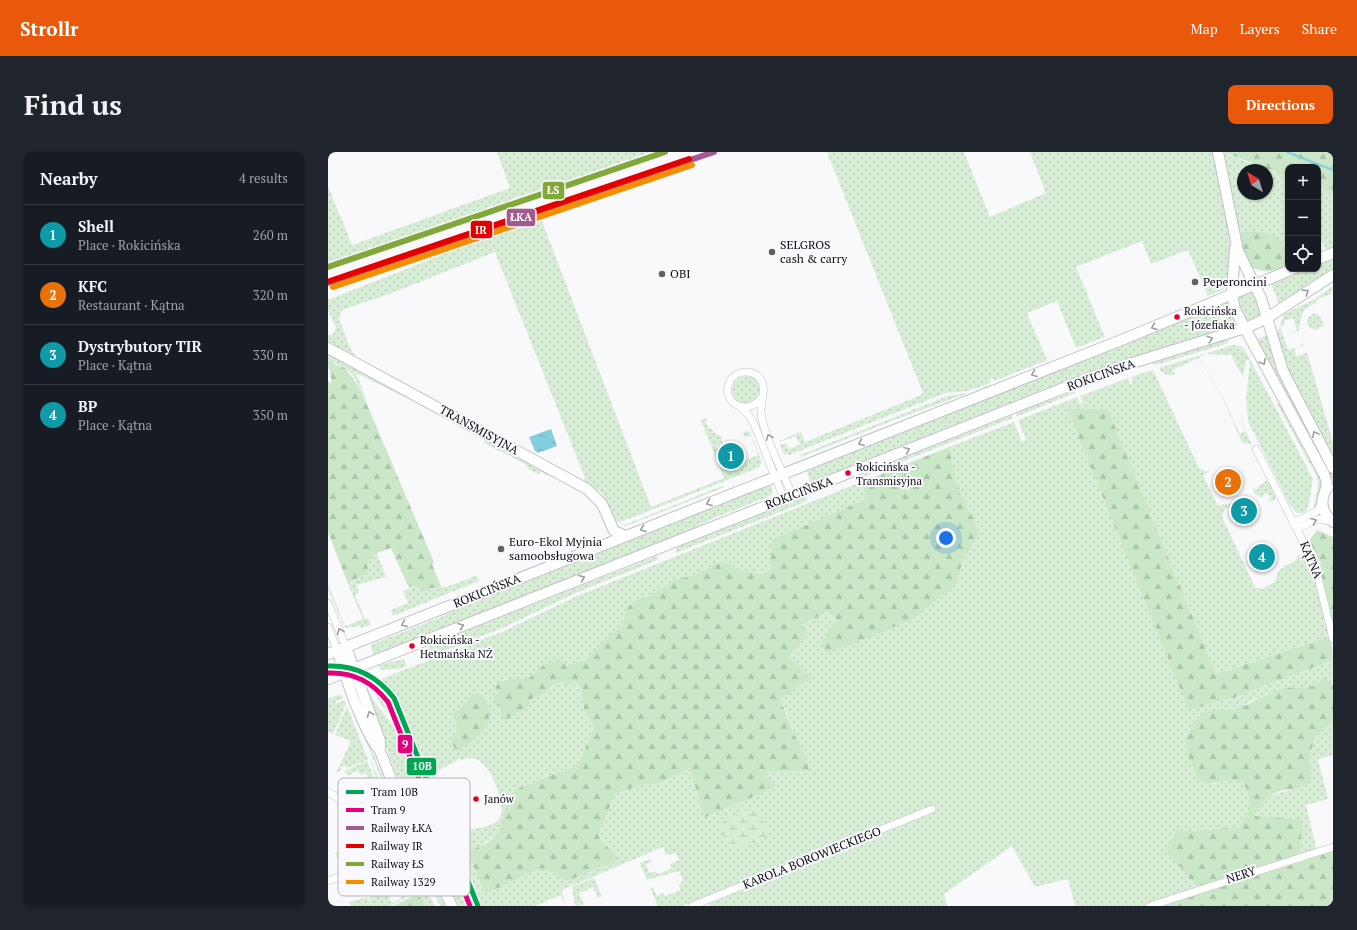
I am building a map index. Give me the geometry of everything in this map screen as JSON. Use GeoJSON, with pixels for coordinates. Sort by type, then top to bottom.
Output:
{"type":"FeatureCollection","features":[{"type":"Feature","properties":{"kind":"main road"},"geometry":{"type":"LineString","coordinates":[[1218,152],[1235,236],[1241,257],[1255,284],[1283,371],[1333,468]]}},
{"type":"Feature","properties":{"kind":"main road"},"geometry":{"type":"LineString","coordinates":[[1235,236],[1232,294],[1235,310],[1324,474],[1326,483],[1322,503],[1326,515],[1332,522]]}},
{"type":"Feature","properties":{"kind":"main road"},"geometry":{"type":"LineString","coordinates":[[1321,258],[1333,253]]}},
{"type":"Feature","properties":{"kind":"main road","name":"ROKICIŃSKA"},"geometry":{"type":"LineString","coordinates":[[337,650],[1136,334],[1285,272]]}},
{"type":"Feature","properties":{"kind":"main road","name":"ROKICIŃSKA"},"geometry":{"type":"LineString","coordinates":[[328,679],[1084,380],[1244,328],[1267,318],[1333,275]]}},
{"type":"Feature","properties":{"kind":"main road","name":"TRANSMISYJNA"},"geometry":{"type":"LineString","coordinates":[[328,348],[587,489],[602,504],[613,529]]}},
{"type":"Feature","properties":{"kind":"main road"},"geometry":{"type":"LineString","coordinates":[[1325,492],[1333,483]]}},
{"type":"Feature","properties":{"kind":"main road"},"geometry":{"type":"LineString","coordinates":[[605,544],[613,529],[626,536]]}},
{"type":"Feature","properties":{"kind":"main road"},"geometry":{"type":"LineString","coordinates":[[337,650],[349,671],[373,743],[380,751],[391,778]]}},
{"type":"Feature","properties":{"kind":"main road"},"geometry":{"type":"LineString","coordinates":[[447,896],[452,906]]}},
{"type":"Feature","properties":{"kind":"street"},"geometry":{"type":"LineString","coordinates":[[779,475],[763,421],[761,407],[764,388],[759,378],[750,372],[739,373],[730,380],[728,391],[731,400],[748,414],[754,424],[788,497]]}},
{"type":"Feature","properties":{"kind":"street"},"geometry":{"type":"LineString","coordinates":[[740,407],[753,406],[762,398]]}},
{"type":"Feature","properties":{"kind":"street","name":"KĄTNA"},"geometry":{"type":"LineString","coordinates":[[1256,449],[1315,565],[1323,592],[1333,639]]}},
{"type":"Feature","properties":{"kind":"street"},"geometry":{"type":"LineString","coordinates":[[1295,526],[1317,511],[1322,503]]}},
{"type":"Feature","properties":{"kind":"street","name":"KĄTNA"},"geometry":{"type":"LineString","coordinates":[[1295,526],[1318,519],[1332,522]]}},
{"type":"Feature","properties":{"kind":"street"},"geometry":{"type":"LineString","coordinates":[[328,603],[337,650]]}},
{"type":"Feature","properties":{"kind":"street"},"geometry":{"type":"LineString","coordinates":[[328,627],[337,650]]}},
{"type":"Feature","properties":{"kind":"street"},"geometry":{"type":"LineString","coordinates":[[328,792],[338,798]]}},
{"type":"Feature","properties":{"kind":"street","name":"KAROLA BOROWIECKIEGO"},"geometry":{"type":"LineString","coordinates":[[692,906],[705,903],[932,809]]}},
{"type":"Feature","properties":{"kind":"street","name":"NERY"},"geometry":{"type":"LineString","coordinates":[[1150,906],[1259,869],[1333,847]]}},
{"type":"Feature","properties":{"kind":"street"},"geometry":{"type":"LineString","coordinates":[[328,881],[338,877]]}},
{"type":"Feature","properties":{"kind":"green space"},"geometry":{"type":"Polygon","coordinates":[[[497,152],[659,152],[328,264],[328,186],[352,245],[510,188],[497,152]]]}},
{"type":"Feature","properties":{"kind":"green space"},"geometry":{"type":"Polygon","coordinates":[[[827,152],[964,152],[990,217],[1046,193],[1030,152],[1215,152],[1232,240],[1231,278],[1227,279],[1223,290],[1208,296],[1188,250],[1151,264],[1142,241],[1076,267],[1105,337],[1076,348],[1057,301],[1027,313],[1047,360],[1058,356],[994,381],[993,378],[989,380],[990,383],[968,391],[946,393],[789,455],[783,453],[780,445],[786,443],[789,449],[800,445],[796,436],[779,441],[801,432],[805,442],[919,396],[923,393],[827,152]]]}},
{"type":"Feature","properties":{"kind":"green space"},"geometry":{"type":"Polygon","coordinates":[[[1220,152],[1253,164],[1237,164],[1237,200],[1273,200],[1273,171],[1285,176],[1285,247],[1254,231],[1237,232],[1220,152]]]}},
{"type":"Feature","properties":{"kind":"green space"},"geometry":{"type":"Polygon","coordinates":[[[1223,152],[1333,152],[1333,192],[1321,189],[1321,164],[1285,164],[1285,176],[1273,171],[1273,164],[1254,164],[1223,152]]]}},
{"type":"Feature","properties":{"kind":"green space"},"geometry":{"type":"Polygon","coordinates":[[[1321,189],[1333,192],[1333,248],[1326,250],[1321,240],[1321,189]]]}},
{"type":"Feature","properties":{"kind":"green space"},"geometry":{"type":"Polygon","coordinates":[[[540,216],[651,507],[724,478],[701,420],[705,418],[708,420],[705,422],[709,429],[711,428],[714,433],[722,436],[722,443],[716,446],[728,467],[758,455],[751,436],[745,437],[743,435],[745,431],[750,432],[762,462],[758,468],[631,518],[619,522],[616,521],[602,493],[584,481],[585,478],[495,252],[392,293],[342,310],[339,319],[351,350],[356,356],[328,344],[328,335],[332,335],[336,328],[328,310],[328,300],[540,216]]]}},
{"type":"Feature","properties":{"kind":"green space"},"geometry":{"type":"Polygon","coordinates":[[[1254,231],[1275,236],[1285,248],[1285,267],[1270,271],[1262,271],[1252,268],[1244,255],[1237,232],[1254,231]]]}},
{"type":"Feature","properties":{"kind":"green space"},"geometry":{"type":"Polygon","coordinates":[[[1333,258],[1333,269],[1279,304],[1271,283],[1298,272],[1321,272],[1321,263],[1333,258]]]}},
{"type":"Feature","properties":{"kind":"green space"},"geometry":{"type":"Polygon","coordinates":[[[1333,286],[1331,294],[1316,300],[1317,303],[1311,305],[1304,311],[1298,331],[1292,332],[1297,330],[1293,318],[1284,321],[1285,325],[1280,326],[1288,350],[1301,346],[1301,344],[1305,343],[1303,346],[1294,349],[1296,356],[1307,353],[1333,442],[1333,460],[1289,377],[1275,332],[1278,331],[1284,314],[1313,300],[1333,286]]]}},
{"type":"Feature","properties":{"kind":"green space"},"geometry":{"type":"Polygon","coordinates":[[[1249,292],[1255,293],[1262,312],[1258,317],[1246,320],[1241,315],[1238,298],[1249,292]]]}},
{"type":"Feature","properties":{"kind":"green space"},"geometry":{"type":"Polygon","coordinates":[[[1229,301],[1237,325],[1229,328],[1221,304],[1229,301]]]}},
{"type":"Feature","properties":{"kind":"green space"},"geometry":{"type":"Polygon","coordinates":[[[1216,306],[1224,330],[1100,369],[811,483],[806,470],[1216,306]]]}},
{"type":"Feature","properties":{"kind":"green space"},"geometry":{"type":"Polygon","coordinates":[[[1312,314],[1317,314],[1321,318],[1324,326],[1318,328],[1319,330],[1312,329],[1307,324],[1307,319],[1312,314]]]}},
{"type":"Feature","properties":{"kind":"green space"},"geometry":{"type":"Polygon","coordinates":[[[1268,334],[1333,474],[1333,479],[1330,481],[1255,341],[1268,334]]]}},
{"type":"Feature","properties":{"kind":"green space"},"geometry":{"type":"Polygon","coordinates":[[[1227,339],[1229,343],[1156,365],[1152,363],[1227,339]]]}},
{"type":"Feature","properties":{"kind":"green space"},"geometry":{"type":"Polygon","coordinates":[[[1233,345],[1241,346],[1245,350],[1313,479],[1308,509],[1304,513],[1297,513],[1290,505],[1248,421],[1246,398],[1250,361],[1246,360],[1243,377],[1231,355],[1207,354],[1199,357],[1222,396],[1240,434],[1244,432],[1240,408],[1244,428],[1252,445],[1242,442],[1221,395],[1199,358],[1173,370],[1175,374],[1172,375],[1162,372],[1159,368],[1233,345]]]}},
{"type":"Feature","properties":{"kind":"green space"},"geometry":{"type":"Polygon","coordinates":[[[328,352],[415,399],[417,403],[356,373],[367,401],[358,383],[349,371],[331,360],[328,361],[328,352]]]}},
{"type":"Feature","properties":{"kind":"green space"},"geometry":{"type":"Polygon","coordinates":[[[331,360],[336,365],[345,368],[360,388],[434,562],[432,564],[442,589],[431,588],[426,591],[407,584],[391,548],[377,553],[367,562],[368,573],[360,576],[348,584],[328,532],[328,381],[331,383],[331,380],[328,361],[331,360]]]}},
{"type":"Feature","properties":{"kind":"green space"},"geometry":{"type":"Polygon","coordinates":[[[1153,370],[1200,470],[1203,469],[1205,472],[1209,470],[1208,467],[1210,471],[1203,475],[1218,506],[1226,503],[1227,505],[1247,495],[1245,500],[1225,509],[1222,517],[1255,587],[1262,589],[1275,582],[1283,567],[1294,561],[1299,555],[1306,556],[1312,566],[1331,636],[1216,674],[1108,409],[1067,409],[1160,637],[1238,696],[1333,660],[1333,685],[1332,683],[1311,688],[1282,689],[1253,700],[1237,709],[1210,712],[1198,718],[1189,730],[1186,748],[1213,784],[1230,779],[1242,781],[1248,793],[1249,799],[1247,811],[1238,827],[1193,831],[1177,830],[1198,888],[1149,906],[1075,906],[1068,879],[1035,887],[1012,846],[944,894],[947,906],[709,906],[706,897],[683,906],[658,906],[650,888],[653,887],[657,896],[664,893],[665,896],[680,890],[679,885],[683,880],[679,871],[647,880],[640,863],[650,859],[652,862],[646,864],[649,873],[655,871],[658,874],[671,869],[670,864],[679,860],[676,853],[666,855],[663,847],[562,890],[565,906],[561,895],[535,906],[459,906],[454,896],[470,896],[470,830],[494,823],[498,820],[501,814],[501,802],[495,783],[485,766],[479,761],[471,758],[462,760],[459,758],[458,760],[428,776],[416,747],[411,749],[403,731],[381,705],[372,687],[373,683],[377,685],[380,680],[504,631],[577,596],[861,482],[867,499],[762,574],[742,571],[724,561],[688,577],[676,579],[647,597],[636,600],[628,607],[622,625],[604,644],[591,655],[576,664],[568,667],[542,671],[528,680],[504,679],[498,693],[501,711],[500,718],[504,720],[530,705],[531,700],[535,696],[542,696],[554,684],[579,680],[584,710],[594,727],[579,764],[519,788],[507,800],[503,824],[497,835],[472,851],[471,859],[485,894],[541,868],[567,881],[619,860],[598,836],[615,794],[642,785],[659,784],[690,768],[704,818],[776,787],[763,772],[809,771],[780,699],[789,658],[808,633],[802,625],[827,612],[836,621],[821,644],[957,583],[962,562],[980,533],[956,482],[949,447],[1014,422],[1022,442],[1026,440],[1018,420],[1077,397],[1080,404],[1083,402],[1080,396],[1128,378],[1130,384],[1133,383],[1131,377],[1153,370]],[[477,692],[469,697],[465,704],[452,714],[458,731],[451,738],[451,743],[457,751],[477,692]],[[758,811],[754,841],[769,835],[758,811]]]}},
{"type":"Feature","properties":{"kind":"green space"},"geometry":{"type":"Polygon","coordinates":[[[746,376],[756,380],[760,390],[756,400],[746,404],[736,400],[732,390],[736,380],[746,376]]]}},
{"type":"Feature","properties":{"kind":"green space"},"geometry":{"type":"Polygon","coordinates":[[[991,384],[991,385],[970,393],[991,384]]]}},
{"type":"Feature","properties":{"kind":"green space"},"geometry":{"type":"Polygon","coordinates":[[[1074,391],[1075,393],[1016,417],[1016,413],[1074,391]]]}},
{"type":"Feature","properties":{"kind":"green space"},"geometry":{"type":"Polygon","coordinates":[[[969,393],[897,419],[801,457],[800,455],[947,396],[969,393]]]}},
{"type":"Feature","properties":{"kind":"green space"},"geometry":{"type":"Polygon","coordinates":[[[1279,403],[1288,416],[1322,479],[1321,491],[1313,509],[1318,487],[1318,479],[1277,404],[1279,403]]]}},
{"type":"Feature","properties":{"kind":"green space"},"geometry":{"type":"Polygon","coordinates":[[[1067,409],[1108,409],[1216,674],[1331,636],[1333,660],[1238,696],[1189,710],[1067,409]]]}},
{"type":"Feature","properties":{"kind":"green space"},"geometry":{"type":"Polygon","coordinates":[[[1012,415],[1013,418],[858,479],[871,470],[1012,415]]]}},
{"type":"Feature","properties":{"kind":"green space"},"geometry":{"type":"Polygon","coordinates":[[[487,437],[554,475],[553,478],[541,472],[538,474],[528,469],[525,464],[484,443],[487,437]]]}},
{"type":"Feature","properties":{"kind":"green space"},"geometry":{"type":"Polygon","coordinates":[[[949,447],[956,482],[980,533],[962,562],[957,583],[915,618],[868,638],[826,653],[821,644],[836,620],[827,612],[802,625],[808,633],[789,658],[812,678],[780,699],[810,771],[764,772],[776,787],[704,818],[690,768],[659,784],[642,785],[615,794],[598,836],[619,860],[567,881],[541,868],[485,894],[471,859],[471,851],[489,842],[495,837],[501,828],[506,804],[513,793],[519,788],[579,764],[594,727],[584,710],[579,680],[566,686],[563,682],[554,684],[542,696],[535,696],[531,700],[530,705],[504,721],[500,718],[500,706],[495,704],[493,699],[498,693],[495,688],[498,684],[509,679],[528,679],[545,664],[558,659],[563,661],[567,667],[586,659],[622,625],[628,607],[636,600],[647,597],[676,579],[688,577],[724,561],[742,571],[762,574],[770,569],[772,540],[867,499],[861,482],[949,447]]]}},
{"type":"Feature","properties":{"kind":"green space"},"geometry":{"type":"Polygon","coordinates":[[[1266,481],[1270,483],[1276,496],[1274,501],[1268,501],[1271,496],[1265,493],[1262,498],[1254,493],[1253,488],[1257,490],[1259,486],[1266,481]]]}},
{"type":"Feature","properties":{"kind":"green space"},"geometry":{"type":"Polygon","coordinates":[[[722,486],[725,487],[626,526],[622,526],[722,486]]]}},
{"type":"Feature","properties":{"kind":"green space"},"geometry":{"type":"Polygon","coordinates":[[[766,486],[771,486],[773,492],[770,496],[714,518],[686,532],[374,655],[370,645],[441,617],[466,605],[766,486]]]}},
{"type":"Feature","properties":{"kind":"green space"},"geometry":{"type":"Polygon","coordinates":[[[807,495],[807,500],[803,503],[676,553],[676,547],[807,495]]]}},
{"type":"Feature","properties":{"kind":"green space"},"geometry":{"type":"Polygon","coordinates":[[[1317,530],[1333,537],[1333,627],[1318,566],[1321,564],[1309,541],[1317,530]]]}},
{"type":"Feature","properties":{"kind":"green space"},"geometry":{"type":"Polygon","coordinates":[[[377,553],[386,577],[356,585],[359,593],[355,595],[365,619],[368,618],[371,625],[361,628],[360,626],[346,628],[343,624],[328,589],[328,584],[345,626],[363,619],[348,584],[361,575],[365,569],[367,561],[377,553]]]}},
{"type":"Feature","properties":{"kind":"green space"},"geometry":{"type":"Polygon","coordinates":[[[657,556],[658,560],[576,593],[503,628],[426,658],[422,657],[420,652],[439,641],[657,556]]]}},
{"type":"Feature","properties":{"kind":"green space"},"geometry":{"type":"Polygon","coordinates":[[[477,575],[479,581],[393,616],[391,610],[408,603],[403,591],[409,589],[407,584],[425,589],[442,588],[477,575]]]}},
{"type":"Feature","properties":{"kind":"green space"},"geometry":{"type":"Polygon","coordinates":[[[404,659],[407,666],[399,669],[381,670],[378,665],[404,659]]]}},
{"type":"Feature","properties":{"kind":"green space"},"geometry":{"type":"Polygon","coordinates":[[[1324,678],[1333,685],[1333,720],[1324,731],[1317,733],[1310,755],[1309,766],[1311,779],[1305,786],[1280,791],[1272,795],[1259,808],[1255,816],[1302,820],[1300,856],[1198,888],[1166,850],[1177,830],[1193,831],[1238,827],[1247,811],[1249,799],[1248,793],[1242,781],[1231,780],[1209,783],[1201,781],[1197,778],[1186,744],[1191,726],[1205,713],[1210,711],[1238,708],[1282,689],[1313,686],[1324,678]]]}},
{"type":"Feature","properties":{"kind":"green space"},"geometry":{"type":"Polygon","coordinates":[[[367,686],[373,700],[399,733],[416,778],[399,778],[397,776],[363,687],[367,686]]]}},
{"type":"Feature","properties":{"kind":"green space"},"geometry":{"type":"Polygon","coordinates":[[[477,692],[483,696],[488,706],[488,721],[485,728],[475,739],[457,751],[451,743],[451,738],[458,731],[452,714],[465,704],[469,697],[477,692]]]}},
{"type":"Feature","properties":{"kind":"green space"},"geometry":{"type":"Polygon","coordinates":[[[348,693],[383,778],[381,778],[346,694],[348,693]]]}},
{"type":"Feature","properties":{"kind":"green space"},"geometry":{"type":"Polygon","coordinates":[[[340,694],[344,698],[335,702],[336,704],[345,700],[346,704],[333,734],[328,732],[328,699],[340,694]]]}},
{"type":"Feature","properties":{"kind":"green space"},"geometry":{"type":"Polygon","coordinates":[[[347,706],[368,760],[347,768],[345,765],[341,767],[342,770],[336,773],[351,741],[335,735],[347,706]]]}},
{"type":"Feature","properties":{"kind":"green space"},"geometry":{"type":"Polygon","coordinates":[[[1333,720],[1333,755],[1318,759],[1328,799],[1306,805],[1317,851],[1300,856],[1255,816],[1263,804],[1271,796],[1296,789],[1309,768],[1308,762],[1317,733],[1324,731],[1333,720]]]}},
{"type":"Feature","properties":{"kind":"green space"},"geometry":{"type":"Polygon","coordinates":[[[368,755],[378,778],[376,778],[368,755]]]}},
{"type":"Feature","properties":{"kind":"green space"},"geometry":{"type":"Polygon","coordinates":[[[367,761],[374,778],[368,778],[366,773],[360,775],[358,771],[347,776],[345,771],[367,761]]]}},
{"type":"Feature","properties":{"kind":"green space"},"geometry":{"type":"Polygon","coordinates":[[[754,807],[758,811],[770,835],[737,848],[725,840],[719,825],[724,820],[754,807]]]}},
{"type":"Feature","properties":{"kind":"green space"},"geometry":{"type":"Polygon","coordinates":[[[1333,850],[1333,906],[1162,906],[1162,903],[1333,850]]]}},
{"type":"Feature","properties":{"kind":"green space"},"geometry":{"type":"Polygon","coordinates":[[[338,852],[338,858],[337,858],[335,853],[338,852]]]}},
{"type":"Feature","properties":{"kind":"green space"},"geometry":{"type":"Polygon","coordinates":[[[594,878],[602,896],[598,898],[593,887],[579,894],[583,903],[586,904],[575,906],[572,887],[594,878]]]}},
{"type":"Feature","properties":{"kind":"green space"},"geometry":{"type":"Polygon","coordinates":[[[370,896],[389,896],[391,903],[402,898],[401,896],[407,897],[390,906],[351,906],[349,902],[367,897],[370,901],[370,896]]]}},
{"type":"Feature","properties":{"kind":"green space"},"geometry":{"type":"Polygon","coordinates":[[[413,896],[430,896],[435,906],[393,906],[413,896]]]}},
{"type":"Feature","properties":{"kind":"green space"},"geometry":{"type":"Polygon","coordinates":[[[416,896],[417,899],[420,897],[424,906],[393,906],[416,896]]]}},
{"type":"Feature","properties":{"kind":"green space"},"geometry":{"type":"Polygon","coordinates":[[[435,896],[440,896],[445,906],[440,906],[435,896]]]}},
{"type":"Feature","properties":{"kind":"water"},"geometry":{"type":"Polygon","coordinates":[[[551,429],[557,446],[538,453],[535,451],[529,437],[551,429]]]}},
{"type":"Feature","properties":{"kind":"waterway"},"geometry":{"type":"LineString","coordinates":[[1287,152],[1333,170]]}},
{"type":"Feature","properties":{"kind":"tram line","name":"10B"},"geometry":{"type":"LineString","coordinates":[[328,666],[348,667],[365,673],[387,690],[394,698],[426,778]]}},
{"type":"Feature","properties":{"kind":"tram line","name":"9"},"geometry":{"type":"LineString","coordinates":[[328,673],[354,676],[369,684],[382,695],[388,702],[419,778]]}},
{"type":"Feature","properties":{"kind":"tram line","name":"10B"},"geometry":{"type":"LineString","coordinates":[[470,886],[478,906]]}},
{"type":"Feature","properties":{"kind":"tram line","name":"9"},"geometry":{"type":"LineString","coordinates":[[466,896],[470,906]]}},
{"type":"Feature","properties":{"kind":"rail line","name":"ŁS"},"geometry":{"type":"LineString","coordinates":[[328,267],[665,152]]}},
{"type":"Feature","properties":{"kind":"rail line","name":"ŁKA"},"geometry":{"type":"LineString","coordinates":[[328,283],[714,152]]}},
{"type":"Feature","properties":{"kind":"rail line","name":"IR"},"geometry":{"type":"LineString","coordinates":[[330,281],[689,159]]}},
{"type":"Feature","properties":{"kind":"rail line","name":"1329"},"geometry":{"type":"LineString","coordinates":[[333,287],[692,165]]}},
{"type":"Feature","properties":{"kind":"place","name":"SELGROS cash & carry"},"geometry":{"type":"Point","coordinates":[772,252]}},
{"type":"Feature","properties":{"kind":"place","name":"OBI"},"geometry":{"type":"Point","coordinates":[662,274]}},
{"type":"Feature","properties":{"kind":"place","name":"Peperoncini"},"geometry":{"type":"Point","coordinates":[1195,282]}},
{"type":"Feature","properties":{"kind":"place","name":"Rokicińska - Józefiaka"},"geometry":{"type":"Point","coordinates":[1177,317]}},
{"type":"Feature","properties":{"kind":"place","name":"Shell"},"geometry":{"type":"Point","coordinates":[731,456]}},
{"type":"Feature","properties":{"kind":"place","name":"Rokicińska - Transmisyjna"},"geometry":{"type":"Point","coordinates":[848,473]}},
{"type":"Feature","properties":{"kind":"place","name":"KFC"},"geometry":{"type":"Point","coordinates":[1228,482]}},
{"type":"Feature","properties":{"kind":"place","name":"Dystrybutory TIR"},"geometry":{"type":"Point","coordinates":[1244,511]}},
{"type":"Feature","properties":{"kind":"place","name":"Euro-Ekol Myjnia samoobsługowa"},"geometry":{"type":"Point","coordinates":[501,549]}},
{"type":"Feature","properties":{"kind":"place","name":"BP"},"geometry":{"type":"Point","coordinates":[1262,557]}},
{"type":"Feature","properties":{"kind":"place","name":"Rokicińska - Hetmańska NŻ"},"geometry":{"type":"Point","coordinates":[412,646]}},
{"type":"Feature","properties":{"kind":"place","name":"Janów"},"geometry":{"type":"Point","coordinates":[476,799]}}]}
